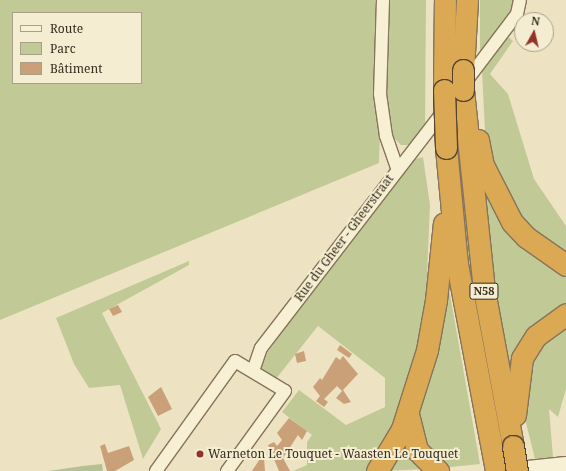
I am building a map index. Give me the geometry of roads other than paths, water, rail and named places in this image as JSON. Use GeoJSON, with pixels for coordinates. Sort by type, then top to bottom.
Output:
{"type":"FeatureCollection","features":[{"type":"Feature","properties":{"kind":"highway","name":"N58"},"geometry":{"type":"LineString","coordinates":[[445,0],[457,84],[470,127],[484,290],[501,456]]}},
{"type":"Feature","properties":{"kind":"highway","name":"N58"},"geometry":{"type":"LineString","coordinates":[[466,0],[457,84],[446,148],[448,183],[457,264],[501,456],[518,471]]}},
{"type":"Feature","properties":{"kind":"highway"},"geometry":{"type":"LineString","coordinates":[[470,127],[483,165],[512,222],[526,237],[566,265]]}},
{"type":"Feature","properties":{"kind":"highway"},"geometry":{"type":"LineString","coordinates":[[377,471],[391,451],[408,414],[427,350],[436,300],[448,183]]}},
{"type":"Feature","properties":{"kind":"highway"},"geometry":{"type":"LineString","coordinates":[[501,456],[522,358],[536,336],[566,314]]}},
{"type":"Feature","properties":{"kind":"highway"},"geometry":{"type":"LineString","coordinates":[[408,414],[417,450],[438,471]]}},
{"type":"Feature","properties":{"kind":"main road"},"geometry":{"type":"LineString","coordinates":[[509,471],[566,465]]}},
{"type":"Feature","properties":{"kind":"street","name":"Rue du Gheer - Gheerstraat"},"geometry":{"type":"LineString","coordinates":[[253,371],[261,348],[397,168],[386,136],[380,94],[383,0]]}},
{"type":"Feature","properties":{"kind":"street"},"geometry":{"type":"LineString","coordinates":[[397,168],[517,14],[520,0]]}},
{"type":"Feature","properties":{"kind":"street"},"geometry":{"type":"LineString","coordinates":[[156,471],[235,361],[285,391],[227,471]]}},
{"type":"Feature","properties":{"kind":"place","name":"Warneton Le Touquet - Waasten Le Touquet"},"geometry":{"type":"Point","coordinates":[200,454]}}]}
